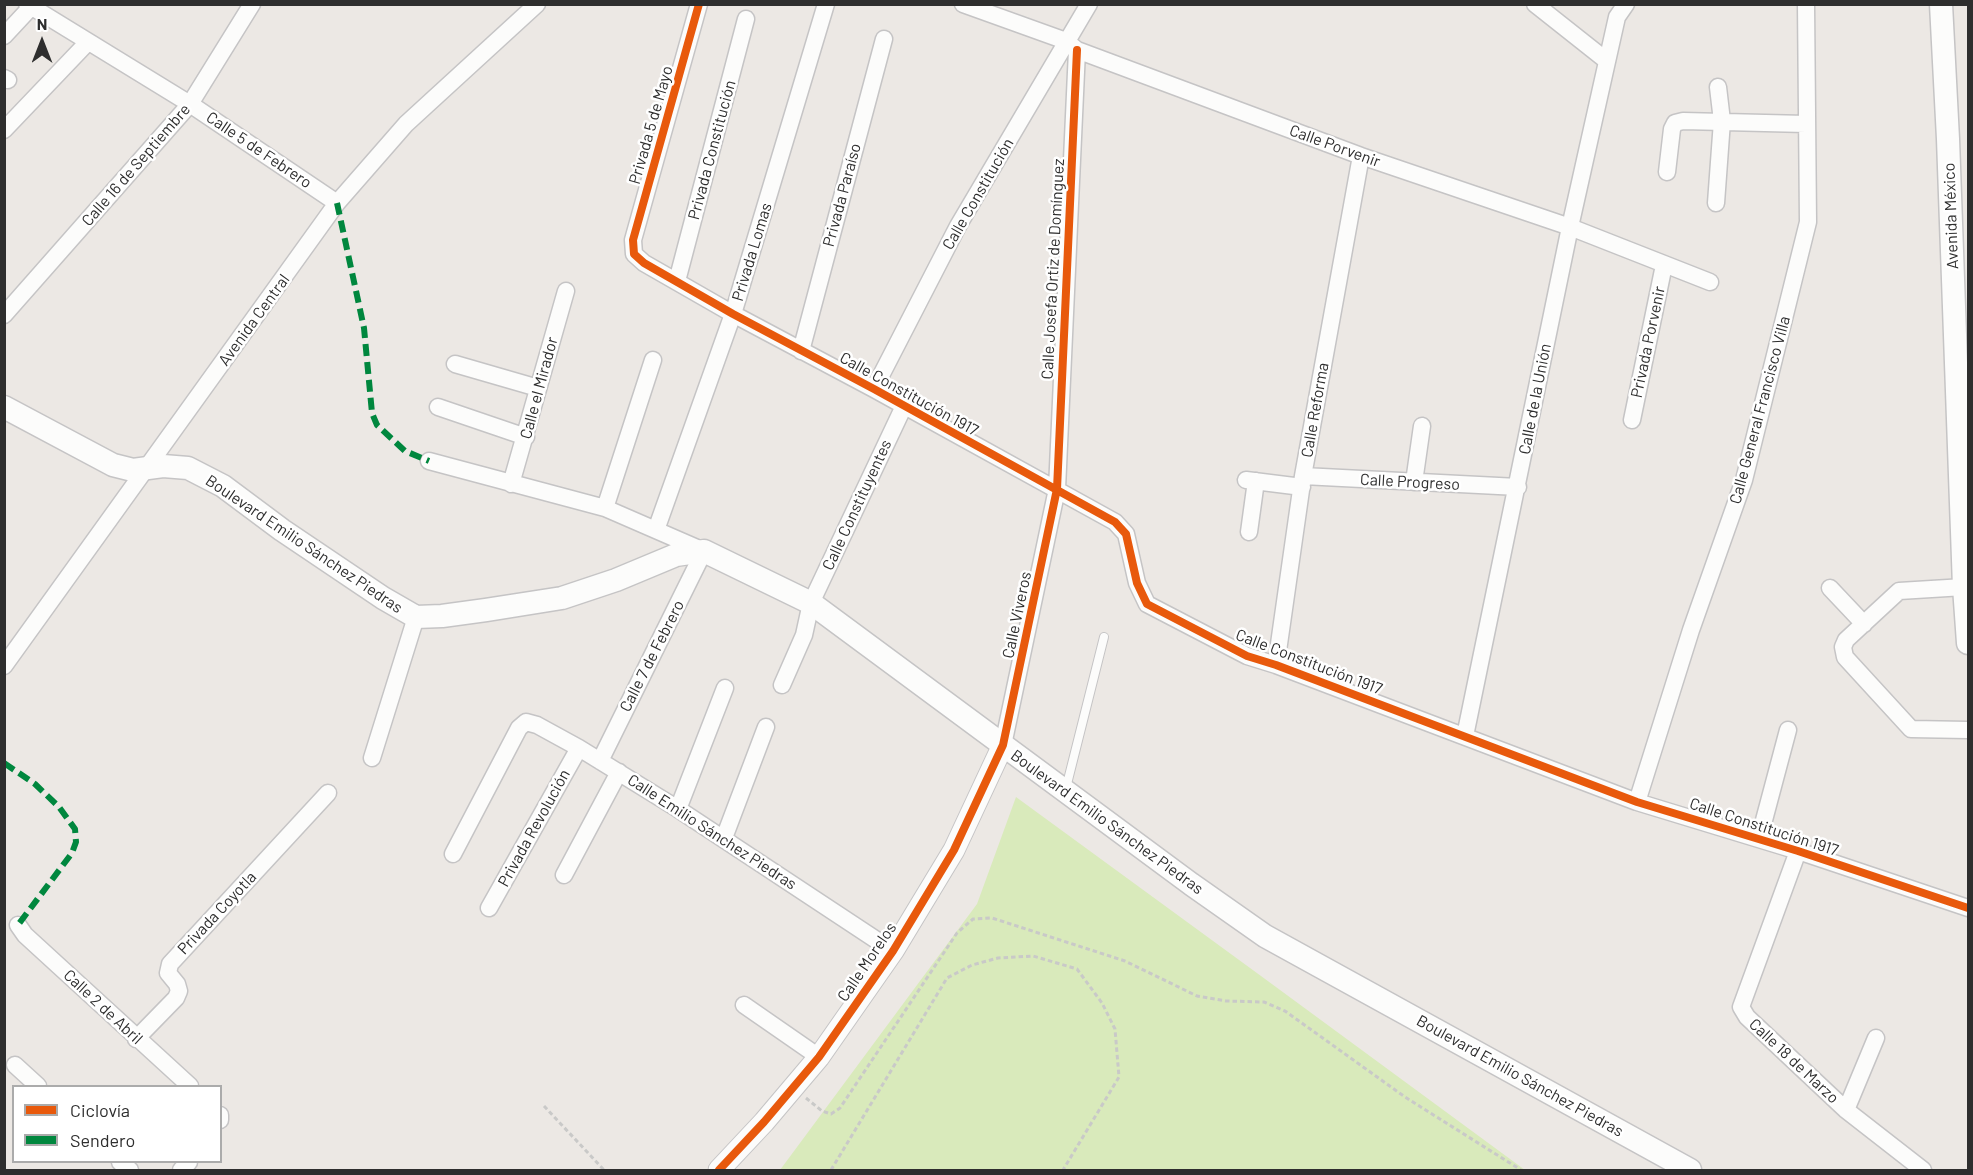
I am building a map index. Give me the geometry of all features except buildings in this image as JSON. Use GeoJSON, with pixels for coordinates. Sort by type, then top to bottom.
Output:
{"type":"FeatureCollection","features":[{"type":"Feature","properties":{"kind":"main road","name":"Avenida México"},"geometry":{"type":"LineString","coordinates":[[1941,4],[1968,643]]}},
{"type":"Feature","properties":{"kind":"main road","name":"Boulevard Emilio Sánchez Piedras"},"geometry":{"type":"LineString","coordinates":[[8,414],[113,465],[133,470],[163,466],[188,468],[223,486],[282,530],[383,598],[416,617],[475,612],[562,598],[616,580],[676,555],[704,552],[811,603],[1265,936],[1690,1170]]}},
{"type":"Feature","properties":{"kind":"street","name":"Calle 16 de Septiembre"},"geometry":{"type":"LineString","coordinates":[[4,315],[190,104],[252,4]]}},
{"type":"Feature","properties":{"kind":"street","name":"Avenida Central"},"geometry":{"type":"LineString","coordinates":[[4,666],[337,203],[406,124],[537,4]]}},
{"type":"Feature","properties":{"kind":"street","name":"Privada 5 de Mayo"},"geometry":{"type":"LineString","coordinates":[[634,254],[633,240],[699,4]]}},
{"type":"Feature","properties":{"kind":"street","name":"Privada Lomas"},"geometry":{"type":"LineString","coordinates":[[656,530],[733,314],[826,4]]}},
{"type":"Feature","properties":{"kind":"street","name":"Calle Porvenir"},"geometry":{"type":"LineString","coordinates":[[963,4],[1361,156],[1570,226],[1710,282]]}},
{"type":"Feature","properties":{"kind":"street","name":"Calle Constitución"},"geometry":{"type":"LineString","coordinates":[[874,389],[958,226],[1072,45],[1089,4]]}},
{"type":"Feature","properties":{"kind":"street"},"geometry":{"type":"LineString","coordinates":[[1535,4],[1607,62]]}},
{"type":"Feature","properties":{"kind":"street","name":"Calle de la Unión"},"geometry":{"type":"LineString","coordinates":[[1465,736],[1570,226],[1617,17],[1626,4]]}},
{"type":"Feature","properties":{"kind":"street","name":"Calle General Francisco Villa"},"geometry":{"type":"LineString","coordinates":[[1637,802],[1691,630],[1744,480],[1808,222],[1806,4]]}},
{"type":"Feature","properties":{"kind":"street","name":"Calle 5 de Febrero"},"geometry":{"type":"LineString","coordinates":[[29,6],[190,104],[337,203]]}},
{"type":"Feature","properties":{"kind":"street"},"geometry":{"type":"LineString","coordinates":[[4,36],[29,6]]}},
{"type":"Feature","properties":{"kind":"street","name":"Privada Constitución"},"geometry":{"type":"LineString","coordinates":[[677,281],[746,19]]}},
{"type":"Feature","properties":{"kind":"street","name":"Privada Paraíso"},"geometry":{"type":"LineString","coordinates":[[801,351],[884,39]]}},
{"type":"Feature","properties":{"kind":"street"},"geometry":{"type":"LineString","coordinates":[[4,130],[88,42]]}},
{"type":"Feature","properties":{"kind":"street","name":"Calle Josefa Ortiz de Domínguez"},"geometry":{"type":"LineString","coordinates":[[1057,489],[1072,45]]}},
{"type":"Feature","properties":{"kind":"street"},"geometry":{"type":"LineString","coordinates":[[1716,202],[1722,121],[1718,87]]}},
{"type":"Feature","properties":{"kind":"street"},"geometry":{"type":"LineString","coordinates":[[1667,172],[1672,129],[1675,123],[1722,121],[1806,123]]}},
{"type":"Feature","properties":{"kind":"street","name":"Calle Reforma"},"geometry":{"type":"LineString","coordinates":[[1276,665],[1302,482],[1361,156]]}},
{"type":"Feature","properties":{"kind":"street","name":"Calle Constitución 1917"},"geometry":{"type":"LineString","coordinates":[[634,254],[644,263],[733,314],[1115,522],[1126,534],[1137,583],[1148,604],[1247,656],[1637,802],[1798,851],[1968,908]]}},
{"type":"Feature","properties":{"kind":"street","name":"Privada Porvenir"},"geometry":{"type":"LineString","coordinates":[[1632,420],[1664,265]]}},
{"type":"Feature","properties":{"kind":"street","name":"Calle el Mirador"},"geometry":{"type":"LineString","coordinates":[[511,484],[566,291]]}},
{"type":"Feature","properties":{"kind":"street"},"geometry":{"type":"LineString","coordinates":[[605,508],[653,360]]}},
{"type":"Feature","properties":{"kind":"street"},"geometry":{"type":"LineString","coordinates":[[455,364],[538,388]]}},
{"type":"Feature","properties":{"kind":"street","name":"Calle Constituyentes"},"geometry":{"type":"LineString","coordinates":[[811,603],[904,406]]}},
{"type":"Feature","properties":{"kind":"street"},"geometry":{"type":"LineString","coordinates":[[438,407],[526,437]]}},
{"type":"Feature","properties":{"kind":"street"},"geometry":{"type":"LineString","coordinates":[[1414,482],[1422,426]]}},
{"type":"Feature","properties":{"kind":"street"},"geometry":{"type":"LineString","coordinates":[[429,461],[605,508],[704,552]]}},
{"type":"Feature","properties":{"kind":"street","name":"Calle Progreso"},"geometry":{"type":"LineString","coordinates":[[1249,532],[1251,481],[1414,482],[1518,487]]}},
{"type":"Feature","properties":{"kind":"street","name":"Calle Viveros"},"geometry":{"type":"LineString","coordinates":[[1003,745],[1057,489]]}},
{"type":"Feature","properties":{"kind":"street","name":"Calle 7 de Febrero"},"geometry":{"type":"LineString","coordinates":[[600,761],[704,552]]}},
{"type":"Feature","properties":{"kind":"street"},"geometry":{"type":"LineString","coordinates":[[1966,586],[1899,591],[1846,640],[1843,647],[1845,657],[1911,729],[1968,730]]}},
{"type":"Feature","properties":{"kind":"street"},"geometry":{"type":"LineString","coordinates":[[1830,588],[1864,624]]}},
{"type":"Feature","properties":{"kind":"street"},"geometry":{"type":"LineString","coordinates":[[782,685],[804,635],[811,603]]}},
{"type":"Feature","properties":{"kind":"street"},"geometry":{"type":"LineString","coordinates":[[372,758],[416,617]]}},
{"type":"Feature","properties":{"kind":"street"},"geometry":{"type":"LineString","coordinates":[[678,809],[724,688]]}},
{"type":"Feature","properties":{"kind":"street","name":"Calle Emilio Sánchez Piedras"},"geometry":{"type":"LineString","coordinates":[[453,854],[519,728],[526,722],[537,725],[619,772],[724,838],[893,951]]}},
{"type":"Feature","properties":{"kind":"street"},"geometry":{"type":"LineString","coordinates":[[724,838],[766,727]]}},
{"type":"Feature","properties":{"kind":"street"},"geometry":{"type":"LineString","coordinates":[[1759,840],[1788,730]]}},
{"type":"Feature","properties":{"kind":"street","name":"Calle Morelos"},"geometry":{"type":"LineString","coordinates":[[719,1170],[819,1057],[893,951],[954,850],[1003,745]]}},
{"type":"Feature","properties":{"kind":"street","name":"Privada Revolución"},"geometry":{"type":"LineString","coordinates":[[489,908],[579,748]]}},
{"type":"Feature","properties":{"kind":"street"},"geometry":{"type":"LineString","coordinates":[[564,875],[619,772]]}},
{"type":"Feature","properties":{"kind":"street","name":"Privada Coyotla"},"geometry":{"type":"LineString","coordinates":[[136,1039],[176,998],[179,991],[177,984],[168,973],[170,963],[328,793]]}},
{"type":"Feature","properties":{"kind":"street","name":"Calle 18 de Marzo"},"geometry":{"type":"LineString","coordinates":[[1798,851],[1741,1007],[1748,1017],[1846,1110],[1923,1170]]}},
{"type":"Feature","properties":{"kind":"street","name":"Calle 2 de Abril"},"geometry":{"type":"LineString","coordinates":[[18,925],[25,935],[136,1039],[189,1085]]}},
{"type":"Feature","properties":{"kind":"street"},"geometry":{"type":"LineString","coordinates":[[744,1005],[819,1057]]}},
{"type":"Feature","properties":{"kind":"street"},"geometry":{"type":"LineString","coordinates":[[1846,1110],[1876,1038]]}},
{"type":"Feature","properties":{"kind":"street"},"geometry":{"type":"LineString","coordinates":[[15,1065],[37,1085]]}},
{"type":"Feature","properties":{"kind":"lane"},"geometry":{"type":"LineString","coordinates":[[1065,791],[1104,638]]}},
{"type":"Feature","properties":{"kind":"path"},"geometry":{"type":"LineString","coordinates":[[793,1087],[822,1111],[831,1114],[840,1108],[957,933],[973,919],[992,918],[1125,961],[1197,996],[1226,1001],[1264,1002],[1285,1011],[1405,1097],[1521,1170]]}},
{"type":"Feature","properties":{"kind":"path"},"geometry":{"type":"LineString","coordinates":[[831,1170],[948,978],[972,965],[998,958],[1033,956],[1077,969],[1102,1004],[1115,1029],[1119,1077],[1063,1170]]}},
{"type":"Feature","properties":{"kind":"path"},"geometry":{"type":"LineString","coordinates":[[544,1106],[604,1170]]}},
{"type":"Feature","properties":{"kind":"green space"},"geometry":{"type":"Polygon","coordinates":[[[1016,797],[1525,1170],[780,1170],[977,904],[1016,797]]]}},
{"type":"Feature","properties":{"kind":"marked path"},"geometry":{"type":"LineString","coordinates":[[337,203],[364,328],[372,413],[377,425],[405,451],[429,461]]}},
{"type":"Feature","properties":{"kind":"marked path"},"geometry":{"type":"LineString","coordinates":[[4,763],[35,784],[59,807],[75,829],[76,842],[72,853],[18,925]]}},
{"type":"Feature","properties":{"kind":"cycle path"},"geometry":{"type":"LineString","coordinates":[[699,4],[633,240],[634,254],[644,263],[733,314],[1115,522],[1126,534],[1137,583],[1147,604],[1247,656],[1637,802],[1798,851],[1968,908]]}},
{"type":"Feature","properties":{"kind":"cycle path"},"geometry":{"type":"LineString","coordinates":[[719,1170],[764,1122],[819,1057],[893,951],[954,850],[1003,745],[1057,489],[1077,50]]}}]}
